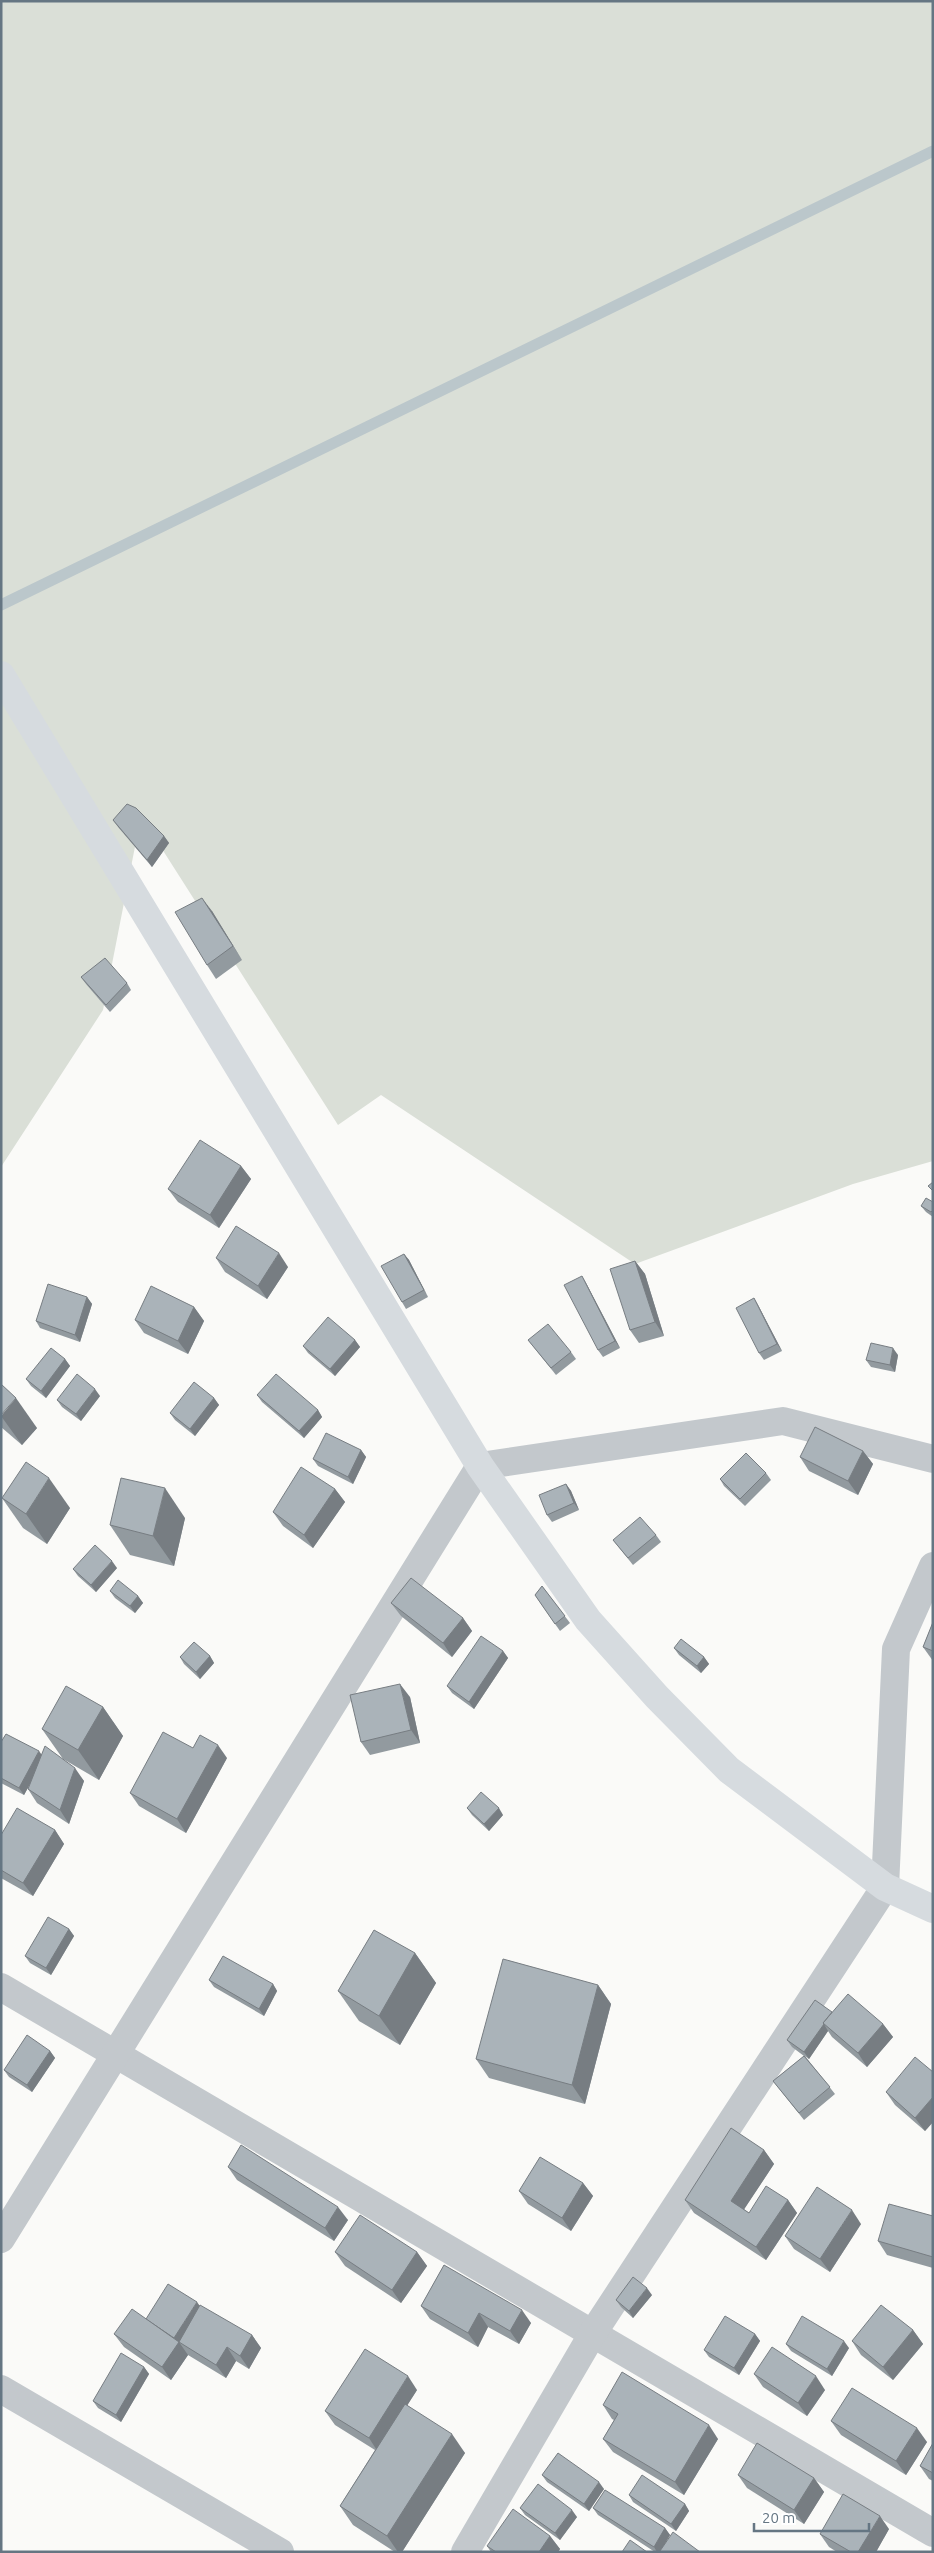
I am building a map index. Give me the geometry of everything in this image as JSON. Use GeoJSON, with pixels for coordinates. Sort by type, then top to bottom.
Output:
{"type":"FeatureCollection","features":[{"type":"Feature","properties":{"kind":"highway"},"geometry":{"type":"LineString","coordinates":[[1,675],[480,1466],[588,1620],[657,1697],[730,1770],[885,1887],[933,1909]]}},
{"type":"Feature","properties":{"kind":"street"},"geometry":{"type":"LineString","coordinates":[[1,2239],[480,1466],[783,1421],[933,1459]]}},
{"type":"Feature","properties":{"kind":"street"},"geometry":{"type":"LineString","coordinates":[[465,2552],[593,2333],[885,1887],[896,1649],[933,1566]]}},
{"type":"Feature","properties":{"kind":"street"},"geometry":{"type":"LineString","coordinates":[[1,1987],[933,2534]]}},
{"type":"Feature","properties":{"kind":"street"},"geometry":{"type":"LineString","coordinates":[[1,2389],[280,2552]]}},
{"type":"Feature","properties":{"kind":"shaded area"},"geometry":{"type":"Polygon","coordinates":[[[1,1],[933,1],[933,1161],[853,1184],[635,1264],[381,1095],[338,1125],[141,816],[103,1010],[1,1167],[1,1]]]}},
{"type":"Feature","properties":{"kind":"building"},"geometry":{"type":"Polygon","coordinates":[[[127,804],[136,808],[164,836],[147,860],[113,820],[127,804]]]}},
{"type":"Feature","properties":{"kind":"building"},"geometry":{"type":"Polygon","coordinates":[[[202,898],[233,946],[207,965],[175,912],[202,898]]]}},
{"type":"Feature","properties":{"kind":"building"},"geometry":{"type":"Polygon","coordinates":[[[105,958],[127,983],[106,1005],[81,977],[105,958]]]}},
{"type":"Feature","properties":{"kind":"building"},"geometry":{"type":"Polygon","coordinates":[[[200,1140],[241,1166],[210,1215],[168,1189],[200,1140]]]}},
{"type":"Feature","properties":{"kind":"building"},"geometry":{"type":"Polygon","coordinates":[[[933,1182],[933,1191],[928,1186],[933,1182]]]}},
{"type":"Feature","properties":{"kind":"building"},"geometry":{"type":"Polygon","coordinates":[[[926,1198],[933,1202],[933,1210],[931,1212],[921,1206],[926,1198]]]}},
{"type":"Feature","properties":{"kind":"building"},"geometry":{"type":"Polygon","coordinates":[[[236,1226],[279,1253],[258,1286],[216,1258],[236,1226]]]}},
{"type":"Feature","properties":{"kind":"building"},"geometry":{"type":"Polygon","coordinates":[[[404,1254],[424,1290],[402,1302],[381,1266],[404,1254]]]}},
{"type":"Feature","properties":{"kind":"building"},"geometry":{"type":"Polygon","coordinates":[[[635,1261],[655,1322],[630,1330],[610,1269],[635,1261]]]}},
{"type":"Feature","properties":{"kind":"building"},"geometry":{"type":"Polygon","coordinates":[[[582,1276],[615,1341],[598,1350],[564,1285],[582,1276]]]}},
{"type":"Feature","properties":{"kind":"building"},"geometry":{"type":"Polygon","coordinates":[[[48,1284],[87,1297],[75,1335],[36,1321],[48,1284]]]}},
{"type":"Feature","properties":{"kind":"building"},"geometry":{"type":"Polygon","coordinates":[[[151,1286],[194,1307],[178,1341],[135,1320],[151,1286]]]}},
{"type":"Feature","properties":{"kind":"building"},"geometry":{"type":"Polygon","coordinates":[[[754,1298],[777,1344],[759,1353],[736,1308],[754,1298]]]}},
{"type":"Feature","properties":{"kind":"building"},"geometry":{"type":"Polygon","coordinates":[[[328,1317],[355,1340],[330,1369],[303,1346],[328,1317]]]}},
{"type":"Feature","properties":{"kind":"building"},"geometry":{"type":"Polygon","coordinates":[[[548,1324],[571,1352],[551,1368],[528,1340],[548,1324]]]}},
{"type":"Feature","properties":{"kind":"building"},"geometry":{"type":"Polygon","coordinates":[[[871,1343],[893,1348],[890,1365],[866,1360],[871,1343]]]}},
{"type":"Feature","properties":{"kind":"building"},"geometry":{"type":"Polygon","coordinates":[[[51,1348],[65,1359],[41,1391],[26,1379],[51,1348]]]}},
{"type":"Feature","properties":{"kind":"building"},"geometry":{"type":"Polygon","coordinates":[[[77,1374],[95,1389],[76,1414],[57,1400],[77,1374]]]}},
{"type":"Feature","properties":{"kind":"building"},"geometry":{"type":"Polygon","coordinates":[[[276,1374],[318,1410],[299,1431],[257,1395],[276,1374]]]}},
{"type":"Feature","properties":{"kind":"building"},"geometry":{"type":"Polygon","coordinates":[[[194,1382],[214,1398],[190,1429],[170,1413],[194,1382]]]}},
{"type":"Feature","properties":{"kind":"building"},"geometry":{"type":"Polygon","coordinates":[[[1,1384],[16,1398],[1,1415],[1,1384]]]}},
{"type":"Feature","properties":{"kind":"building"},"geometry":{"type":"Polygon","coordinates":[[[815,1427],[863,1451],[848,1481],[800,1457],[815,1427]]]}},
{"type":"Feature","properties":{"kind":"building"},"geometry":{"type":"Polygon","coordinates":[[[326,1433],[361,1450],[348,1477],[313,1459],[326,1433]]]}},
{"type":"Feature","properties":{"kind":"building"},"geometry":{"type":"Polygon","coordinates":[[[746,1453],[766,1473],[740,1499],[720,1479],[746,1453]]]}},
{"type":"Feature","properties":{"kind":"building"},"geometry":{"type":"Polygon","coordinates":[[[26,1462],[49,1478],[26,1514],[2,1498],[26,1462]]]}},
{"type":"Feature","properties":{"kind":"building"},"geometry":{"type":"Polygon","coordinates":[[[301,1467],[335,1489],[304,1535],[273,1512],[301,1467]]]}},
{"type":"Feature","properties":{"kind":"building"},"geometry":{"type":"Polygon","coordinates":[[[121,1478],[165,1488],[153,1536],[110,1525],[121,1478]]]}},
{"type":"Feature","properties":{"kind":"building"},"geometry":{"type":"Polygon","coordinates":[[[566,1484],[574,1503],[547,1515],[539,1495],[566,1484]]]}},
{"type":"Feature","properties":{"kind":"building"},"geometry":{"type":"Polygon","coordinates":[[[640,1517],[656,1535],[628,1558],[613,1540],[640,1517]]]}},
{"type":"Feature","properties":{"kind":"building"},"geometry":{"type":"Polygon","coordinates":[[[95,1545],[112,1561],[91,1585],[73,1569],[95,1545]]]}},
{"type":"Feature","properties":{"kind":"building"},"geometry":{"type":"Polygon","coordinates":[[[411,1578],[463,1618],[443,1643],[391,1603],[411,1578]]]}},
{"type":"Feature","properties":{"kind":"building"},"geometry":{"type":"Polygon","coordinates":[[[118,1580],[138,1596],[130,1606],[110,1591],[118,1580]]]}},
{"type":"Feature","properties":{"kind":"building"},"geometry":{"type":"Polygon","coordinates":[[[542,1586],[565,1616],[555,1624],[535,1595],[542,1586]]]}},
{"type":"Feature","properties":{"kind":"building"},"geometry":{"type":"Polygon","coordinates":[[[933,1622],[933,1651],[923,1647],[933,1622]]]}},
{"type":"Feature","properties":{"kind":"building"},"geometry":{"type":"Polygon","coordinates":[[[481,1636],[503,1651],[469,1702],[447,1686],[481,1636]]]}},
{"type":"Feature","properties":{"kind":"building"},"geometry":{"type":"Polygon","coordinates":[[[681,1639],[704,1657],[697,1666],[674,1648],[681,1639]]]}},
{"type":"Feature","properties":{"kind":"building"},"geometry":{"type":"Polygon","coordinates":[[[194,1642],[210,1656],[196,1672],[180,1657],[194,1642]]]}},
{"type":"Feature","properties":{"kind":"building"},"geometry":{"type":"Polygon","coordinates":[[[400,1684],[411,1730],[361,1742],[350,1695],[400,1684]]]}},
{"type":"Feature","properties":{"kind":"building"},"geometry":{"type":"Polygon","coordinates":[[[66,1686],[103,1707],[78,1750],[42,1729],[66,1686]]]}},
{"type":"Feature","properties":{"kind":"building"},"geometry":{"type":"Polygon","coordinates":[[[163,1732],[193,1748],[200,1735],[218,1745],[177,1819],[130,1793],[163,1732]]]}},
{"type":"Feature","properties":{"kind":"building"},"geometry":{"type":"Polygon","coordinates":[[[6,1734],[39,1751],[19,1788],[1,1778],[1,1742],[6,1734]]]}},
{"type":"Feature","properties":{"kind":"building"},"geometry":{"type":"Polygon","coordinates":[[[45,1746],[75,1768],[60,1810],[28,1789],[45,1746]]]}},
{"type":"Feature","properties":{"kind":"building"},"geometry":{"type":"Polygon","coordinates":[[[481,1792],[499,1808],[484,1824],[467,1808],[481,1792]]]}},
{"type":"Feature","properties":{"kind":"building"},"geometry":{"type":"Polygon","coordinates":[[[17,1808],[55,1830],[23,1883],[1,1870],[1,1835],[17,1808]]]}},
{"type":"Feature","properties":{"kind":"building"},"geometry":{"type":"Polygon","coordinates":[[[48,1917],[69,1929],[46,1968],[25,1956],[48,1917]]]}},
{"type":"Feature","properties":{"kind":"building"},"geometry":{"type":"Polygon","coordinates":[[[374,1930],[415,1953],[379,2016],[338,1991],[374,1930]]]}},
{"type":"Feature","properties":{"kind":"building"},"geometry":{"type":"Polygon","coordinates":[[[223,1956],[273,1984],[259,2009],[209,1980],[223,1956]]]}},
{"type":"Feature","properties":{"kind":"building"},"geometry":{"type":"Polygon","coordinates":[[[503,1959],[598,1985],[572,2085],[476,2059],[503,1959]]]}},
{"type":"Feature","properties":{"kind":"building"},"geometry":{"type":"Polygon","coordinates":[[[848,1994],[883,2024],[858,2053],[823,2023],[848,1994]]]}},
{"type":"Feature","properties":{"kind":"building"},"geometry":{"type":"Polygon","coordinates":[[[815,2000],[832,2012],[804,2052],[787,2040],[815,2000]]]}},
{"type":"Feature","properties":{"kind":"building"},"geometry":{"type":"Polygon","coordinates":[[[27,2035],[50,2051],[27,2085],[4,2070],[27,2035]]]}},
{"type":"Feature","properties":{"kind":"building"},"geometry":{"type":"Polygon","coordinates":[[[804,2056],[830,2087],[799,2113],[773,2081],[804,2056]]]}},
{"type":"Feature","properties":{"kind":"building"},"geometry":{"type":"Polygon","coordinates":[[[915,2057],[933,2072],[933,2097],[915,2118],[886,2092],[915,2057]]]}},
{"type":"Feature","properties":{"kind":"building"},"geometry":{"type":"Polygon","coordinates":[[[731,2128],[764,2150],[731,2201],[749,2213],[766,2186],[788,2200],[756,2247],[685,2200],[731,2128]]]}},
{"type":"Feature","properties":{"kind":"building"},"geometry":{"type":"Polygon","coordinates":[[[241,2145],[338,2207],[325,2228],[228,2167],[241,2145]]]}},
{"type":"Feature","properties":{"kind":"building"},"geometry":{"type":"Polygon","coordinates":[[[540,2157],[583,2183],[562,2218],[519,2191],[540,2157]]]}},
{"type":"Feature","properties":{"kind":"building"},"geometry":{"type":"Polygon","coordinates":[[[817,2187],[852,2210],[820,2259],[785,2236],[817,2187]]]}},
{"type":"Feature","properties":{"kind":"building"},"geometry":{"type":"Polygon","coordinates":[[[889,2204],[933,2216],[933,2257],[878,2241],[889,2204]]]}},
{"type":"Feature","properties":{"kind":"building"},"geometry":{"type":"Polygon","coordinates":[[[360,2215],[417,2252],[392,2290],[335,2252],[360,2215]]]}},
{"type":"Feature","properties":{"kind":"building"},"geometry":{"type":"Polygon","coordinates":[[[444,2265],[522,2310],[510,2331],[479,2313],[468,2333],[421,2306],[444,2265]]]}},
{"type":"Feature","properties":{"kind":"building"},"geometry":{"type":"Polygon","coordinates":[[[633,2277],[647,2288],[629,2311],[616,2300],[633,2277]]]}},
{"type":"Feature","properties":{"kind":"building"},"geometry":{"type":"Polygon","coordinates":[[[168,2284],[197,2302],[174,2338],[146,2319],[168,2284]]]}},
{"type":"Feature","properties":{"kind":"building"},"geometry":{"type":"Polygon","coordinates":[[[200,2305],[252,2335],[240,2356],[227,2347],[216,2365],[179,2342],[200,2305]]]}},
{"type":"Feature","properties":{"kind":"building"},"geometry":{"type":"Polygon","coordinates":[[[881,2305],[913,2330],[883,2367],[852,2341],[881,2305]]]}},
{"type":"Feature","properties":{"kind":"building"},"geometry":{"type":"Polygon","coordinates":[[[132,2309],[179,2342],[162,2367],[114,2334],[132,2309]]]}},
{"type":"Feature","properties":{"kind":"building"},"geometry":{"type":"Polygon","coordinates":[[[725,2316],[755,2334],[734,2368],[704,2350],[725,2316]]]}},
{"type":"Feature","properties":{"kind":"building"},"geometry":{"type":"Polygon","coordinates":[[[802,2316],[844,2341],[827,2369],[786,2344],[802,2316]]]}},
{"type":"Feature","properties":{"kind":"building"},"geometry":{"type":"Polygon","coordinates":[[[772,2347],[816,2376],[798,2403],[754,2374],[772,2347]]]}},
{"type":"Feature","properties":{"kind":"building"},"geometry":{"type":"Polygon","coordinates":[[[365,2349],[408,2376],[369,2438],[325,2411],[365,2349]]]}},
{"type":"Feature","properties":{"kind":"building"},"geometry":{"type":"Polygon","coordinates":[[[121,2353],[144,2367],[116,2415],[93,2401],[121,2353]]]}},
{"type":"Feature","properties":{"kind":"building"},"geometry":{"type":"Polygon","coordinates":[[[622,2372],[709,2425],[675,2482],[603,2439],[618,2414],[603,2405],[622,2372]]]}},
{"type":"Feature","properties":{"kind":"building"},"geometry":{"type":"Polygon","coordinates":[[[852,2388],[917,2428],[896,2461],[831,2421],[852,2388]]]}},
{"type":"Feature","properties":{"kind":"building"},"geometry":{"type":"Polygon","coordinates":[[[405,2404],[452,2434],[387,2536],[340,2506],[405,2404]]]}},
{"type":"Feature","properties":{"kind":"building"},"geometry":{"type":"Polygon","coordinates":[[[757,2443],[814,2478],[794,2510],[738,2475],[757,2443]]]}},
{"type":"Feature","properties":{"kind":"building"},"geometry":{"type":"Polygon","coordinates":[[[933,2443],[933,2473],[920,2466],[933,2443]]]}},
{"type":"Feature","properties":{"kind":"building"},"geometry":{"type":"Polygon","coordinates":[[[558,2453],[599,2482],[584,2504],[542,2475],[558,2453]]]}},
{"type":"Feature","properties":{"kind":"building"},"geometry":{"type":"Polygon","coordinates":[[[642,2475],[685,2504],[671,2524],[629,2495],[642,2475]]]}},
{"type":"Feature","properties":{"kind":"building"},"geometry":{"type":"Polygon","coordinates":[[[538,2484],[572,2510],[555,2533],[520,2508],[538,2484]]]}},
{"type":"Feature","properties":{"kind":"building"},"geometry":{"type":"Polygon","coordinates":[[[605,2490],[665,2528],[654,2547],[593,2508],[605,2490]]]}},
{"type":"Feature","properties":{"kind":"building"},"geometry":{"type":"Polygon","coordinates":[[[843,2494],[880,2516],[858,2552],[851,2552],[820,2534],[843,2494]]]}},
{"type":"Feature","properties":{"kind":"building"},"geometry":{"type":"Polygon","coordinates":[[[513,2509],[550,2536],[539,2552],[496,2552],[487,2546],[513,2509]]]}},
{"type":"Feature","properties":{"kind":"building"},"geometry":{"type":"Polygon","coordinates":[[[673,2532],[700,2552],[661,2552],[673,2532]]]}},
{"type":"Feature","properties":{"kind":"building"},"geometry":{"type":"Polygon","coordinates":[[[630,2540],[647,2552],[622,2552],[630,2540]]]}},
{"type":"Feature","properties":{"kind":"waterway"},"geometry":{"type":"LineString","coordinates":[[1,605],[933,151]]}}]}
